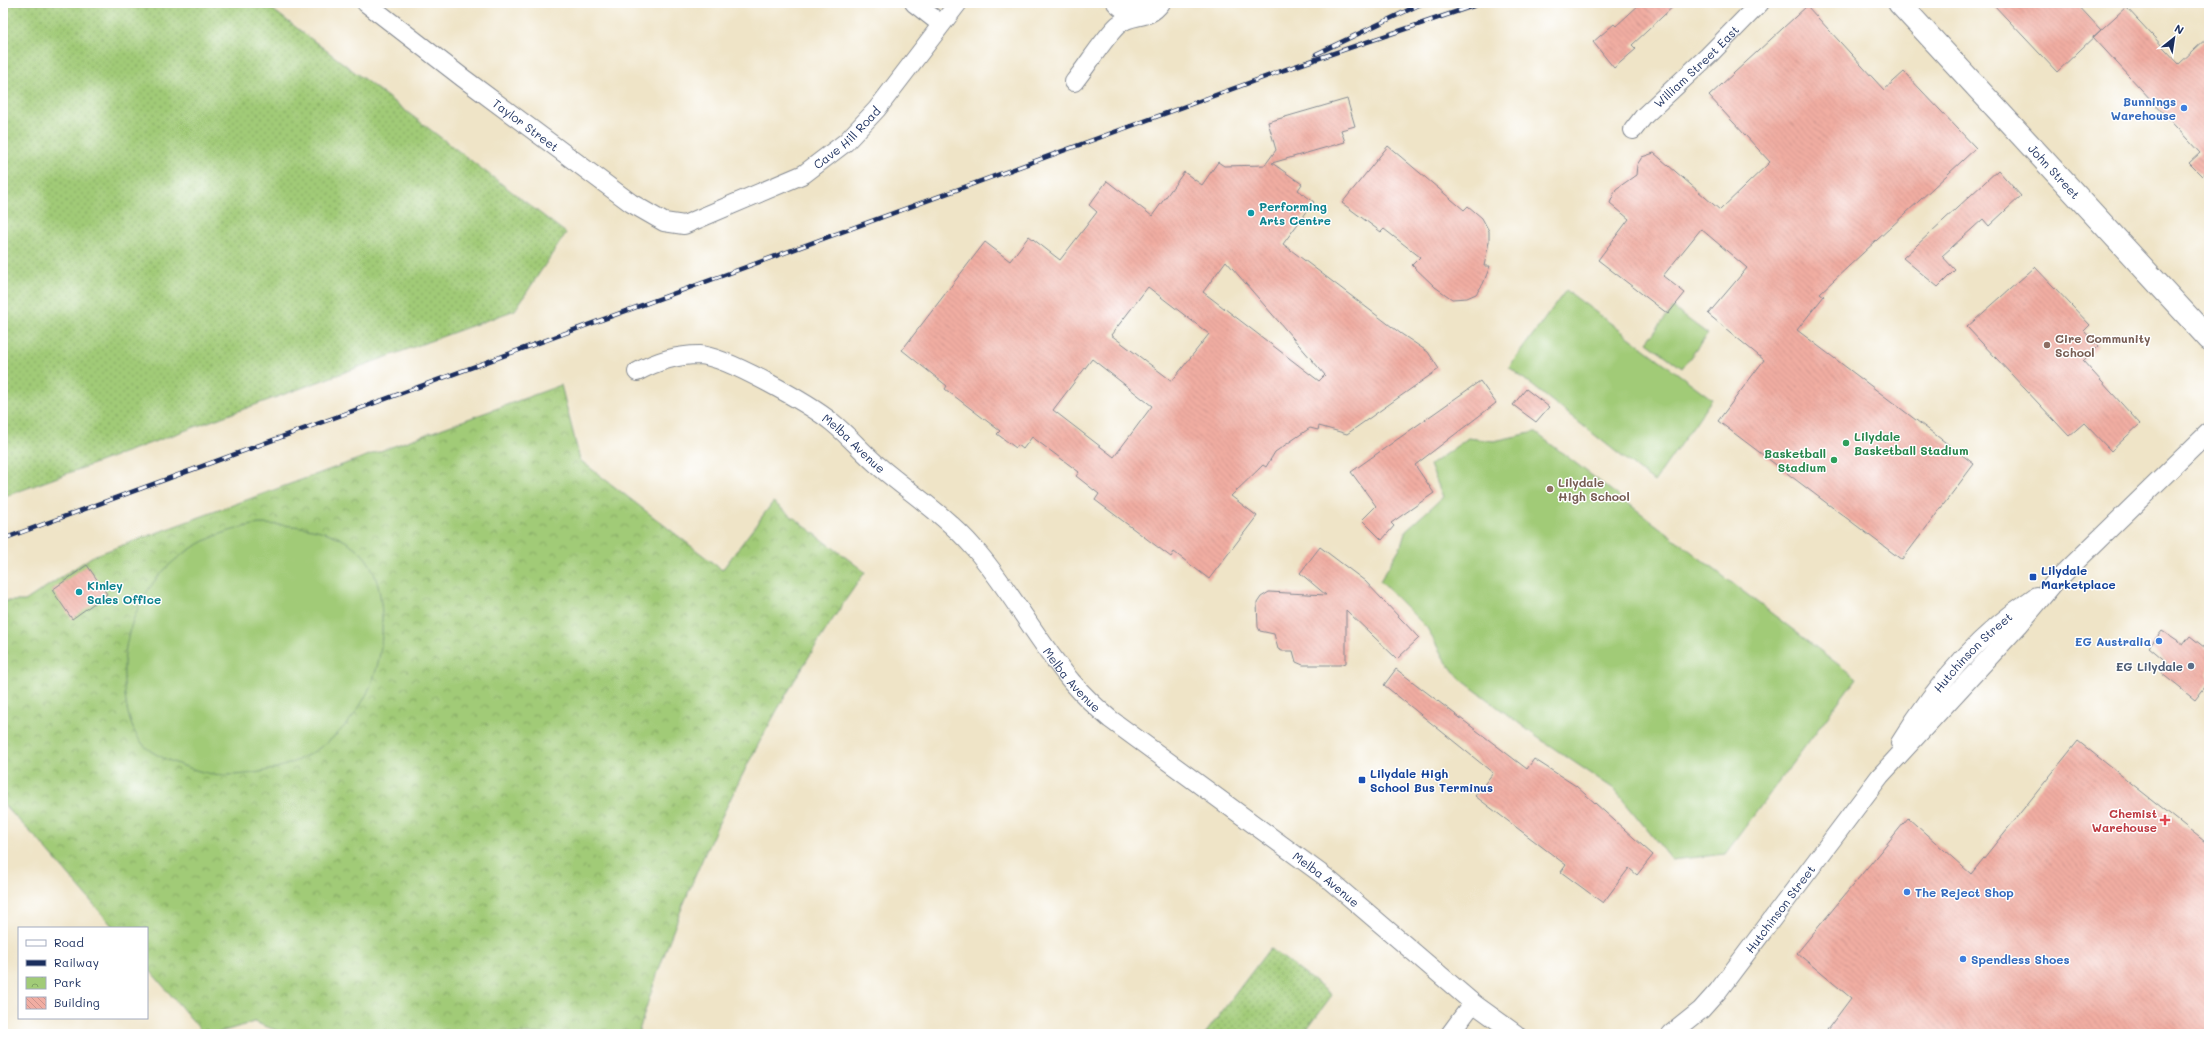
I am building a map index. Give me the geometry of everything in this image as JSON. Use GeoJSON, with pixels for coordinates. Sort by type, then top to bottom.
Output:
{"type":"FeatureCollection","features":[{"type":"Feature","properties":{"kind":"main road","name":"John Street"},"geometry":{"type":"LineString","coordinates":[[1899,3],[2209,339]]}},
{"type":"Feature","properties":{"kind":"street","name":"Taylor Street"},"geometry":{"type":"LineString","coordinates":[[366,3],[463,78],[631,203],[664,222],[684,225],[695,220]]}},
{"type":"Feature","properties":{"kind":"street"},"geometry":{"type":"LineString","coordinates":[[914,3],[940,24]]}},
{"type":"Feature","properties":{"kind":"street","name":"Cave Hill Road"},"geometry":{"type":"LineString","coordinates":[[695,220],[804,174],[846,142],[877,109],[913,63],[940,24],[958,3]]}},
{"type":"Feature","properties":{"kind":"street"},"geometry":{"type":"LineString","coordinates":[[1116,3],[1133,17]]}},
{"type":"Feature","properties":{"kind":"street"},"geometry":{"type":"LineString","coordinates":[[1074,82],[1119,25],[1133,17],[1145,16],[1156,10],[1161,3]]}},
{"type":"Feature","properties":{"kind":"street","name":"William Street East"},"geometry":{"type":"LineString","coordinates":[[1633,130],[1644,116],[1708,56],[1760,3]]}},
{"type":"Feature","properties":{"kind":"street","name":"Melba Avenue"},"geometry":{"type":"LineString","coordinates":[[637,372],[660,361],[700,355],[727,364],[787,392],[832,423],[861,450],[956,529],[973,547],[993,571],[1072,682],[1092,703],[1110,719],[1327,878],[1473,1003],[1516,1034]]}},
{"type":"Feature","properties":{"kind":"street","name":"Hutchinson Street"},"geometry":{"type":"LineString","coordinates":[[1671,1034],[1697,1014],[1718,991],[1880,776],[1922,707],[1968,666],[2000,621],[2054,583],[2209,432]]}},
{"type":"Feature","properties":{"kind":"street"},"geometry":{"type":"LineString","coordinates":[[1450,1034],[1473,1003]]}},
{"type":"Feature","properties":{"kind":"green space"},"geometry":{"type":"Polygon","coordinates":[[[3,3],[264,3],[566,233],[515,310],[3,497],[3,3]]]}},
{"type":"Feature","properties":{"kind":"green space"},"geometry":{"type":"Polygon","coordinates":[[[1566,290],[1712,399],[1654,482],[1509,367],[1566,290]]]}},
{"type":"Feature","properties":{"kind":"green space"},"geometry":{"type":"Polygon","coordinates":[[[1673,308],[1708,334],[1682,368],[1647,342],[1673,308]]]}},
{"type":"Feature","properties":{"kind":"green space"},"geometry":{"type":"Polygon","coordinates":[[[561,385],[580,460],[722,570],[773,502],[865,572],[829,625],[795,680],[763,736],[733,794],[705,853],[680,912],[638,1034],[286,1034],[254,1022],[214,1034],[204,1034],[148,968],[148,927],[113,927],[41,843],[3,804],[3,601],[25,601],[93,556],[561,385]]]}},
{"type":"Feature","properties":{"kind":"green space"},"geometry":{"type":"Polygon","coordinates":[[[1535,432],[1856,678],[1725,854],[1672,860],[1614,789],[1537,737],[1459,678],[1444,659],[1427,628],[1380,581],[1401,546],[1406,530],[1443,497],[1430,465],[1468,438],[1494,441],[1535,432]]]}},
{"type":"Feature","properties":{"kind":"green space"},"geometry":{"type":"Polygon","coordinates":[[[259,524],[285,525],[325,532],[350,544],[366,558],[374,573],[381,599],[382,616],[380,650],[373,681],[359,708],[340,731],[316,750],[289,764],[258,772],[218,775],[192,769],[165,759],[148,749],[142,743],[131,724],[128,713],[124,688],[125,653],[131,626],[141,603],[154,582],[170,565],[188,550],[210,539],[233,530],[259,524]]]}},
{"type":"Feature","properties":{"kind":"green space"},"geometry":{"type":"Polygon","coordinates":[[[1270,948],[1332,995],[1303,1034],[1205,1034],[1270,948]]]}},
{"type":"Feature","properties":{"kind":"building"},"geometry":{"type":"Polygon","coordinates":[[[1641,3],[1677,3],[1632,45],[1636,49],[1614,68],[1593,42],[1614,24],[1616,26],[1641,3]]]}},
{"type":"Feature","properties":{"kind":"building"},"geometry":{"type":"Polygon","coordinates":[[[1992,3],[2076,3],[2101,30],[2057,72],[1992,3]]]}},
{"type":"Feature","properties":{"kind":"building"},"geometry":{"type":"Polygon","coordinates":[[[1807,6],[1884,90],[1904,72],[1976,148],[1820,293],[1824,296],[1797,330],[1974,464],[1902,560],[1718,421],[1764,360],[1708,314],[1747,268],[1701,229],[1663,276],[1685,293],[1668,314],[1598,260],[1629,219],[1610,203],[1616,189],[1636,175],[1637,165],[1642,157],[1654,153],[1720,210],[1770,162],[1709,96],[1807,6]]]}},
{"type":"Feature","properties":{"kind":"building","name":"Bunnings Warehouse"},"geometry":{"type":"Polygon","coordinates":[[[2126,7],[2179,64],[2209,36],[2209,169],[2202,176],[2189,163],[2200,153],[2093,37],[2126,7]]]}},
{"type":"Feature","properties":{"kind":"building"},"geometry":{"type":"Polygon","coordinates":[[[1347,99],[1355,126],[1341,130],[1345,142],[1272,163],[1302,184],[1298,190],[1314,202],[1283,244],[1400,333],[1428,352],[1439,369],[1347,434],[1319,426],[1318,430],[1310,428],[1275,452],[1266,467],[1263,465],[1231,496],[1257,516],[1209,579],[1174,552],[1171,557],[1095,500],[1099,494],[1076,476],[1079,472],[1032,437],[1023,449],[1018,445],[1016,448],[997,434],[1000,431],[945,389],[947,386],[902,350],[985,242],[1010,261],[1029,236],[1060,260],[1097,212],[1089,205],[1107,181],[1152,216],[1184,172],[1202,185],[1218,162],[1224,166],[1265,165],[1276,150],[1268,122],[1347,99]],[[1226,261],[1203,292],[1319,381],[1325,375],[1226,261]],[[1148,287],[1111,335],[1172,381],[1209,334],[1148,287]],[[1092,359],[1053,410],[1114,457],[1152,406],[1092,359]]]}},
{"type":"Feature","properties":{"kind":"building"},"geometry":{"type":"Polygon","coordinates":[[[1388,146],[1464,210],[1468,206],[1482,218],[1489,231],[1489,242],[1484,266],[1490,266],[1483,284],[1476,294],[1467,298],[1452,299],[1435,287],[1412,265],[1420,257],[1384,229],[1381,232],[1342,203],[1388,146]]]}},
{"type":"Feature","properties":{"kind":"building"},"geometry":{"type":"Polygon","coordinates":[[[1998,170],[2021,196],[1989,226],[1983,219],[1942,256],[1955,270],[1938,287],[1903,258],[1998,170]]]}},
{"type":"Feature","properties":{"kind":"building"},"geometry":{"type":"Polygon","coordinates":[[[2035,267],[2090,325],[2084,331],[2098,346],[2083,361],[2140,424],[2111,451],[2084,423],[2069,436],[1967,327],[2035,267]]]}},
{"type":"Feature","properties":{"kind":"building"},"geometry":{"type":"Polygon","coordinates":[[[1480,381],[1496,403],[1415,465],[1434,493],[1391,523],[1394,526],[1382,540],[1362,520],[1376,506],[1351,472],[1480,381]]]}},
{"type":"Feature","properties":{"kind":"building"},"geometry":{"type":"Polygon","coordinates":[[[1526,389],[1549,407],[1536,422],[1513,405],[1526,389]]]}},
{"type":"Feature","properties":{"kind":"building"},"geometry":{"type":"Polygon","coordinates":[[[1320,547],[1365,581],[1419,638],[1397,659],[1346,610],[1346,663],[1340,665],[1303,665],[1296,662],[1293,651],[1282,651],[1278,649],[1274,634],[1260,631],[1258,627],[1257,603],[1261,597],[1269,592],[1326,595],[1300,573],[1320,547]]]}},
{"type":"Feature","properties":{"kind":"building","name":"Kinley Sales Office"},"geometry":{"type":"Polygon","coordinates":[[[87,565],[107,594],[72,619],[52,590],[87,565]]]}},
{"type":"Feature","properties":{"kind":"building"},"geometry":{"type":"Polygon","coordinates":[[[2162,631],[2183,645],[2190,636],[2209,651],[2209,682],[2195,700],[2161,673],[2168,663],[2149,647],[2162,631]]]}},
{"type":"Feature","properties":{"kind":"building"},"geometry":{"type":"Polygon","coordinates":[[[1396,669],[1527,769],[1534,759],[1576,786],[1653,855],[1637,875],[1629,868],[1603,903],[1561,872],[1566,865],[1475,796],[1493,773],[1384,685],[1396,669]]]}},
{"type":"Feature","properties":{"kind":"building"},"geometry":{"type":"Polygon","coordinates":[[[2078,741],[2209,845],[2209,1034],[1824,1034],[1851,998],[1797,953],[1908,818],[1971,874],[2078,741]]]}},
{"type":"Feature","properties":{"kind":"railway"},"geometry":{"type":"LineString","coordinates":[[1316,54],[1423,3]]}},
{"type":"Feature","properties":{"kind":"railway"},"geometry":{"type":"LineString","coordinates":[[3,539],[1284,70],[1482,3]]}},
{"type":"Feature","properties":{"kind":"place","name":"Bunnings Warehouse"},"geometry":{"type":"Point","coordinates":[2184,108]}},
{"type":"Feature","properties":{"kind":"place","name":"Performing Arts Centre"},"geometry":{"type":"Point","coordinates":[1251,213]}},
{"type":"Feature","properties":{"kind":"place","name":"Cire Community School"},"geometry":{"type":"Point","coordinates":[2047,345]}},
{"type":"Feature","properties":{"kind":"place","name":"Lilydale Basketball Stadium"},"geometry":{"type":"Point","coordinates":[1846,443]}},
{"type":"Feature","properties":{"kind":"place","name":"Basketball Stadium"},"geometry":{"type":"Point","coordinates":[1834,460]}},
{"type":"Feature","properties":{"kind":"place","name":"Lilydale High School"},"geometry":{"type":"Point","coordinates":[1550,489]}},
{"type":"Feature","properties":{"kind":"place","name":"Lilydale Marketplace"},"geometry":{"type":"Point","coordinates":[2033,577]}},
{"type":"Feature","properties":{"kind":"place","name":"Kinley Sales Office"},"geometry":{"type":"Point","coordinates":[79,592]}},
{"type":"Feature","properties":{"kind":"place","name":"EG Australia"},"geometry":{"type":"Point","coordinates":[2159,641]}},
{"type":"Feature","properties":{"kind":"place","name":"EG Lilydale"},"geometry":{"type":"Point","coordinates":[2191,666]}},
{"type":"Feature","properties":{"kind":"place","name":"Lilydale High School Bus Terminus"},"geometry":{"type":"Point","coordinates":[1362,780]}},
{"type":"Feature","properties":{"kind":"place","name":"Chemist Warehouse"},"geometry":{"type":"Point","coordinates":[2165,820]}},
{"type":"Feature","properties":{"kind":"place","name":"The Reject Shop"},"geometry":{"type":"Point","coordinates":[1907,892]}},
{"type":"Feature","properties":{"kind":"place","name":"Spendless Shoes"},"geometry":{"type":"Point","coordinates":[1963,959]}}]}
